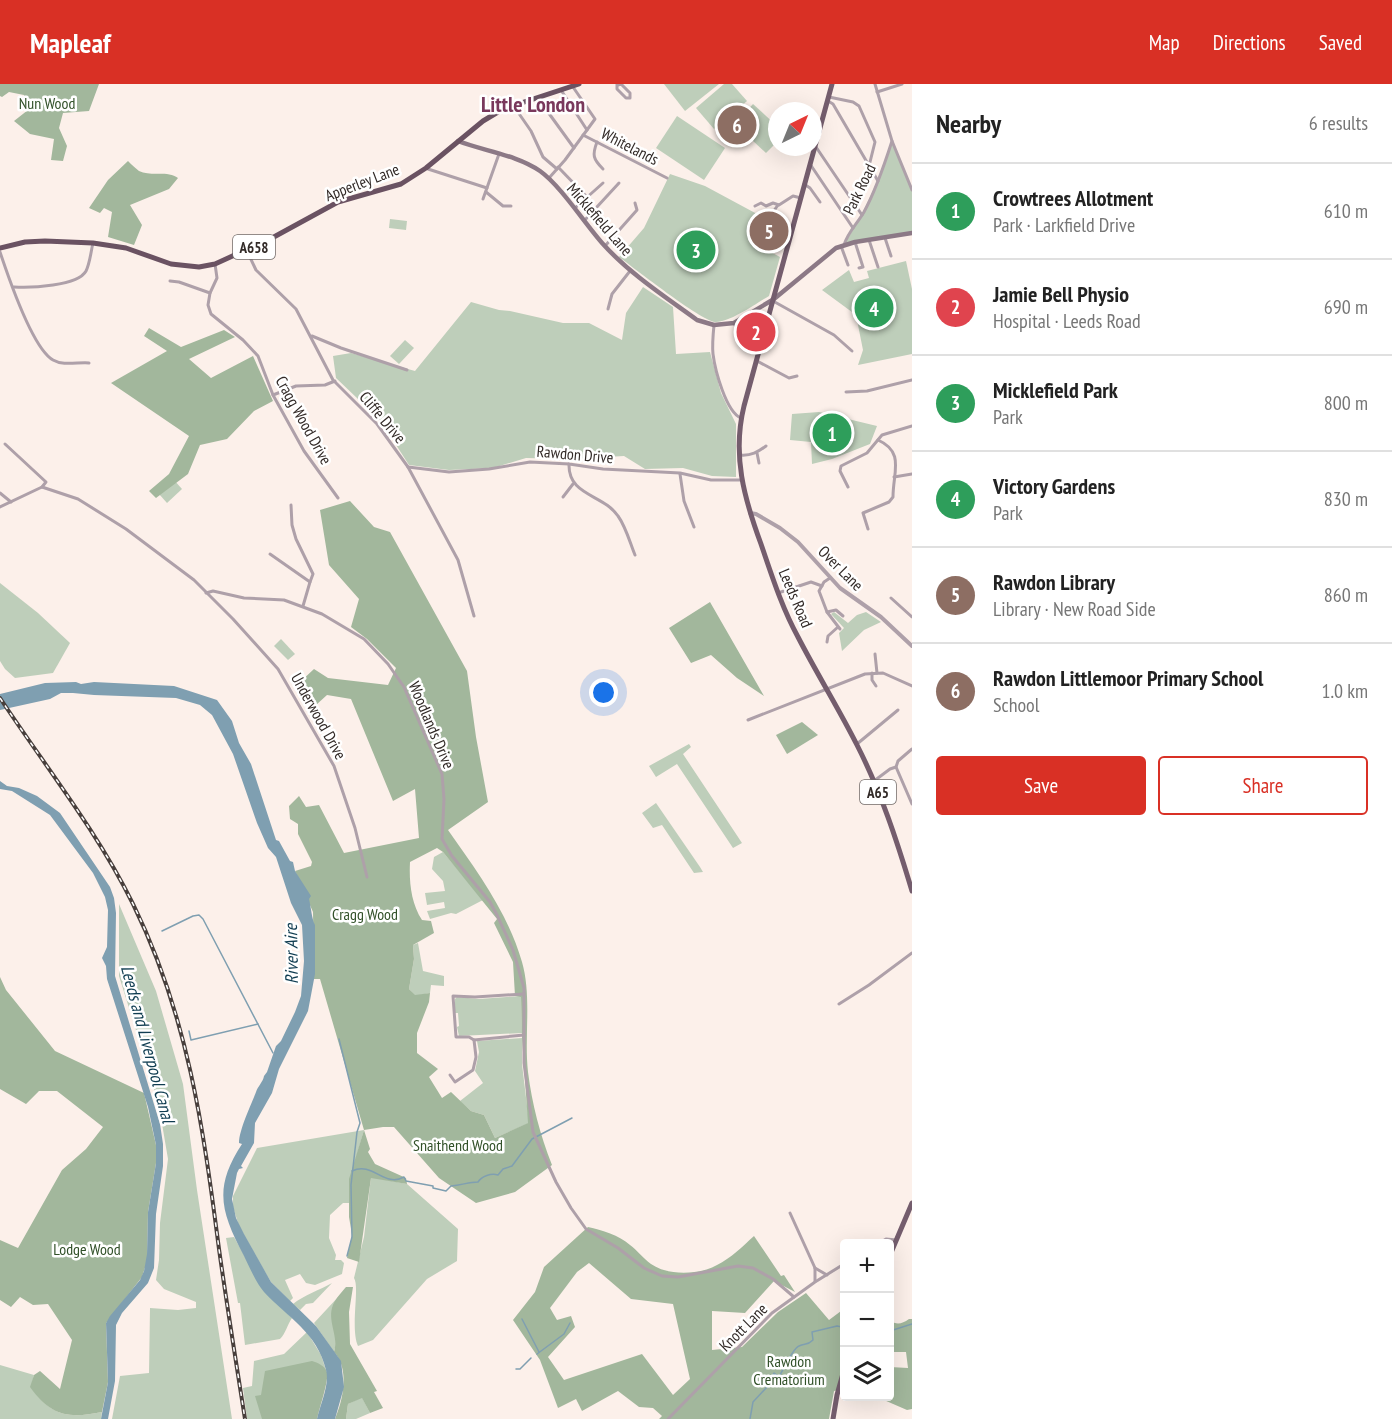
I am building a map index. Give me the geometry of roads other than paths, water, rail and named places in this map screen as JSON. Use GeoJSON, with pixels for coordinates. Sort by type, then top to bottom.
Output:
{"type":"FeatureCollection","features":[{"type":"Feature","properties":{"kind":"highway","name":"Apperley Lane"},"geometry":{"type":"LineString","coordinates":[[0,250],[25,242],[93,243],[126,248],[171,264],[199,267],[215,264],[272,238],[338,202],[400,184],[426,168],[493,115],[513,105],[576,86]]}},
{"type":"Feature","properties":{"kind":"main road","name":"A65"},"geometry":{"type":"LineString","coordinates":[[822,121],[832,84]]}},
{"type":"Feature","properties":{"kind":"main road","name":"Micklefield Lane"},"geometry":{"type":"LineString","coordinates":[[458,141],[531,166],[549,178],[583,222],[630,271],[696,320],[714,325],[734,323],[773,300],[823,257],[842,245]]}},
{"type":"Feature","properties":{"kind":"main road","name":"Micklefield Lane"},"geometry":{"type":"LineString","coordinates":[[452,146],[466,144]]}},
{"type":"Feature","properties":{"kind":"main road","name":"A65"},"geometry":{"type":"LineString","coordinates":[[773,300],[812,156]]}},
{"type":"Feature","properties":{"kind":"main road"},"geometry":{"type":"LineString","coordinates":[[842,245],[912,233]]}},
{"type":"Feature","properties":{"kind":"main road","name":"Leeds Road"},"geometry":{"type":"LineString","coordinates":[[773,300],[741,418],[739,454],[741,480],[778,593],[798,637],[857,744],[874,781],[899,846],[912,891]]}},
{"type":"Feature","properties":{"kind":"main road"},"geometry":{"type":"LineString","coordinates":[[760,307],[766,309],[769,314]]}},
{"type":"Feature","properties":{"kind":"main road"},"geometry":{"type":"LineString","coordinates":[[894,1245],[909,1217],[912,1203]]}},
{"type":"Feature","properties":{"kind":"main road"},"geometry":{"type":"LineString","coordinates":[[833,1419],[840,1384]]}},
{"type":"Feature","properties":{"kind":"street"},"geometry":{"type":"LineString","coordinates":[[875,84],[892,141],[912,187]]}},
{"type":"Feature","properties":{"kind":"street"},"geometry":{"type":"LineString","coordinates":[[877,92],[902,84]]}},
{"type":"Feature","properties":{"kind":"street"},"geometry":{"type":"LineString","coordinates":[[549,178],[595,119],[576,86]]}},
{"type":"Feature","properties":{"kind":"street"},"geometry":{"type":"LineString","coordinates":[[561,90],[587,130]]}},
{"type":"Feature","properties":{"kind":"street"},"geometry":{"type":"LineString","coordinates":[[539,97],[574,148]]}},
{"type":"Feature","properties":{"kind":"street"},"geometry":{"type":"LineString","coordinates":[[828,99],[857,103],[875,142],[869,166]]}},
{"type":"Feature","properties":{"kind":"street"},"geometry":{"type":"LineString","coordinates":[[828,99],[879,181]]}},
{"type":"Feature","properties":{"kind":"street"},"geometry":{"type":"LineString","coordinates":[[513,105],[531,131],[543,157],[558,168],[587,197]]}},
{"type":"Feature","properties":{"kind":"street","name":"Whitelands"},"geometry":{"type":"LineString","coordinates":[[583,135],[667,178]]}},
{"type":"Feature","properties":{"kind":"street","name":"Park Road"},"geometry":{"type":"LineString","coordinates":[[842,245],[879,181],[892,141]]}},
{"type":"Feature","properties":{"kind":"street"},"geometry":{"type":"LineString","coordinates":[[597,142],[592,154],[594,160],[603,169]]}},
{"type":"Feature","properties":{"kind":"street"},"geometry":{"type":"LineString","coordinates":[[483,200],[499,154]]}},
{"type":"Feature","properties":{"kind":"street"},"geometry":{"type":"LineString","coordinates":[[821,156],[862,214]]}},
{"type":"Feature","properties":{"kind":"street"},"geometry":{"type":"LineString","coordinates":[[810,163],[853,228]]}},
{"type":"Feature","properties":{"kind":"street"},"geometry":{"type":"LineString","coordinates":[[426,168],[487,190],[503,206],[511,206]]}},
{"type":"Feature","properties":{"kind":"street"},"geometry":{"type":"LineString","coordinates":[[573,209],[603,183]]}},
{"type":"Feature","properties":{"kind":"street"},"geometry":{"type":"LineString","coordinates":[[583,222],[619,183]]}},
{"type":"Feature","properties":{"kind":"street"},"geometry":{"type":"LineString","coordinates":[[804,184],[810,188],[820,202]]}},
{"type":"Feature","properties":{"kind":"street"},"geometry":{"type":"LineString","coordinates":[[773,212],[789,196],[801,198]]}},
{"type":"Feature","properties":{"kind":"street"},"geometry":{"type":"LineString","coordinates":[[605,246],[637,210],[635,203]]}},
{"type":"Feature","properties":{"kind":"street"},"geometry":{"type":"LineString","coordinates":[[755,206],[761,203],[766,206],[773,203],[778,205]]}},
{"type":"Feature","properties":{"kind":"street"},"geometry":{"type":"LineString","coordinates":[[885,236],[891,256]]}},
{"type":"Feature","properties":{"kind":"street"},"geometry":{"type":"LineString","coordinates":[[869,240],[878,267]]}},
{"type":"Feature","properties":{"kind":"street"},"geometry":{"type":"LineString","coordinates":[[855,242],[863,267],[859,268]]}},
{"type":"Feature","properties":{"kind":"street"},"geometry":{"type":"LineString","coordinates":[[14,287],[41,287],[73,280],[84,274],[88,268],[93,243]]}},
{"type":"Feature","properties":{"kind":"street"},"geometry":{"type":"LineString","coordinates":[[842,245],[848,265]]}},
{"type":"Feature","properties":{"kind":"street"},"geometry":{"type":"LineString","coordinates":[[0,250],[29,326],[48,357],[61,363],[89,363]]}},
{"type":"Feature","properties":{"kind":"street","name":"Cliffe Drive"},"geometry":{"type":"LineString","coordinates":[[247,250],[256,270],[296,309],[335,381],[377,424],[408,467],[458,560],[474,616]]}},
{"type":"Feature","properties":{"kind":"street","name":"Cragg Wood Drive"},"geometry":{"type":"LineString","coordinates":[[215,264],[217,278],[210,293],[208,305],[212,314],[258,356],[273,395],[304,452],[338,498]]}},
{"type":"Feature","properties":{"kind":"street"},"geometry":{"type":"LineString","coordinates":[[608,309],[612,294],[630,271]]}},
{"type":"Feature","properties":{"kind":"street"},"geometry":{"type":"LineString","coordinates":[[170,281],[210,293]]}},
{"type":"Feature","properties":{"kind":"street"},"geometry":{"type":"LineString","coordinates":[[773,300],[834,335],[852,351]]}},
{"type":"Feature","properties":{"kind":"street"},"geometry":{"type":"LineString","coordinates":[[734,323],[744,345],[741,347]]}},
{"type":"Feature","properties":{"kind":"street"},"geometry":{"type":"LineString","coordinates":[[714,325],[713,355],[717,372],[733,413],[741,418]]}},
{"type":"Feature","properties":{"kind":"street"},"geometry":{"type":"LineString","coordinates":[[311,335],[341,348],[407,370]]}},
{"type":"Feature","properties":{"kind":"street"},"geometry":{"type":"LineString","coordinates":[[757,361],[789,378],[797,376]]}},
{"type":"Feature","properties":{"kind":"street"},"geometry":{"type":"LineString","coordinates":[[846,392],[867,391],[912,380]]}},
{"type":"Feature","properties":{"kind":"street"},"geometry":{"type":"LineString","coordinates":[[273,395],[296,386],[325,385],[335,381]]}},
{"type":"Feature","properties":{"kind":"street"},"geometry":{"type":"LineString","coordinates":[[848,487],[840,471],[841,466],[867,453],[886,433],[912,426]]}},
{"type":"Feature","properties":{"kind":"street"},"geometry":{"type":"LineString","coordinates":[[868,529],[863,513],[892,500],[893,450],[878,440]]}},
{"type":"Feature","properties":{"kind":"street"},"geometry":{"type":"LineString","coordinates":[[0,507],[42,487],[46,482],[6,444]]}},
{"type":"Feature","properties":{"kind":"street"},"geometry":{"type":"LineString","coordinates":[[739,454],[757,453],[765,446]]}},
{"type":"Feature","properties":{"kind":"street"},"geometry":{"type":"LineString","coordinates":[[757,453],[759,464]]}},
{"type":"Feature","properties":{"kind":"street","name":"Rawdon Drive"},"geometry":{"type":"LineString","coordinates":[[408,467],[449,472],[489,469],[530,462],[569,464],[603,470],[680,473],[711,480],[741,480]]}},
{"type":"Feature","properties":{"kind":"street"},"geometry":{"type":"LineString","coordinates":[[569,464],[568,474],[573,484],[608,505],[619,516],[635,555]]}},
{"type":"Feature","properties":{"kind":"street"},"geometry":{"type":"LineString","coordinates":[[680,473],[684,501],[694,527]]}},
{"type":"Feature","properties":{"kind":"street"},"geometry":{"type":"LineString","coordinates":[[894,477],[912,474]]}},
{"type":"Feature","properties":{"kind":"street"},"geometry":{"type":"LineString","coordinates":[[563,497],[573,484]]}},
{"type":"Feature","properties":{"kind":"street"},"geometry":{"type":"LineString","coordinates":[[42,487],[78,499],[126,529],[194,580],[206,593]]}},
{"type":"Feature","properties":{"kind":"street"},"geometry":{"type":"LineString","coordinates":[[0,493],[11,502]]}},
{"type":"Feature","properties":{"kind":"street"},"geometry":{"type":"LineString","coordinates":[[291,505],[292,525],[296,539],[313,574],[303,606]]}},
{"type":"Feature","properties":{"kind":"street","name":"Over Lane"},"geometry":{"type":"LineString","coordinates":[[750,513],[756,513],[798,542],[830,578],[853,599],[881,617],[912,646]]}},
{"type":"Feature","properties":{"kind":"street"},"geometry":{"type":"LineString","coordinates":[[270,554],[310,582]]}},
{"type":"Feature","properties":{"kind":"street"},"geometry":{"type":"LineString","coordinates":[[827,642],[828,636],[839,628],[826,612],[819,591],[824,582],[830,578]]}},
{"type":"Feature","properties":{"kind":"street"},"geometry":{"type":"LineString","coordinates":[[778,593],[811,582],[822,586]]}},
{"type":"Feature","properties":{"kind":"street","name":"Woodlands Drive"},"geometry":{"type":"LineString","coordinates":[[206,593],[213,591],[244,598],[284,600],[322,614],[364,639],[388,664],[404,687],[442,774],[444,799],[442,839],[452,856],[478,886],[497,915],[513,950],[524,988],[524,1063],[534,1135],[556,1182],[586,1229],[618,1248],[644,1268],[662,1276],[678,1277],[738,1266],[753,1268],[773,1279],[794,1297]]}},
{"type":"Feature","properties":{"kind":"street","name":"Underwood Drive"},"geometry":{"type":"LineString","coordinates":[[206,593],[278,669],[307,717],[334,766],[355,828],[367,877]]}},
{"type":"Feature","properties":{"kind":"street"},"geometry":{"type":"LineString","coordinates":[[891,598],[912,617]]}},
{"type":"Feature","properties":{"kind":"street"},"geometry":{"type":"LineString","coordinates":[[826,612],[836,610],[843,616]]}},
{"type":"Feature","properties":{"kind":"street"},"geometry":{"type":"LineString","coordinates":[[875,654],[877,673]]}},
{"type":"Feature","properties":{"kind":"street"},"geometry":{"type":"LineString","coordinates":[[872,673],[876,686]]}},
{"type":"Feature","properties":{"kind":"street"},"geometry":{"type":"LineString","coordinates":[[748,720],[828,690],[853,678],[872,673],[884,673],[912,686]]}},
{"type":"Feature","properties":{"kind":"street"},"geometry":{"type":"LineString","coordinates":[[857,744],[898,710]]}},
{"type":"Feature","properties":{"kind":"street"},"geometry":{"type":"LineString","coordinates":[[912,749],[898,761],[896,767],[912,804]]}},
{"type":"Feature","properties":{"kind":"street"},"geometry":{"type":"LineString","coordinates":[[874,781],[896,767]]}},
{"type":"Feature","properties":{"kind":"street"},"geometry":{"type":"LineString","coordinates":[[839,1004],[912,953]]}},
{"type":"Feature","properties":{"kind":"street"},"geometry":{"type":"LineString","coordinates":[[524,994],[453,996],[455,1035],[458,1038],[469,1037],[474,1040],[524,1035]]}},
{"type":"Feature","properties":{"kind":"street"},"geometry":{"type":"LineString","coordinates":[[450,1075],[455,1082],[473,1070],[476,1057],[474,1040]]}},
{"type":"Feature","properties":{"kind":"street"},"geometry":{"type":"LineString","coordinates":[[790,1213],[815,1268],[815,1282]]}},
{"type":"Feature","properties":{"kind":"street","name":"Knott Lane"},"geometry":{"type":"LineString","coordinates":[[668,1419],[772,1313],[840,1266]]}},
{"type":"Feature","properties":{"kind":"street"},"geometry":{"type":"LineString","coordinates":[[815,1268],[826,1275]]}},
{"type":"Feature","properties":{"kind":"water","name":"River Aire"},"geometry":{"type":"Polygon","coordinates":[[[45,683],[174,686],[217,700],[232,721],[239,743],[251,764],[276,840],[293,862],[295,871],[311,896],[309,899],[315,925],[315,974],[308,1011],[279,1069],[272,1093],[255,1123],[254,1143],[241,1166],[243,1168],[237,1173],[232,1199],[236,1218],[271,1282],[316,1326],[341,1361],[344,1387],[335,1419],[317,1419],[327,1376],[316,1345],[301,1326],[264,1292],[258,1283],[230,1226],[223,1200],[227,1174],[242,1144],[239,1143],[246,1118],[276,1046],[281,1041],[301,996],[304,961],[302,925],[291,903],[276,857],[268,848],[257,823],[233,754],[212,715],[200,705],[176,698],[61,693],[50,699],[0,710],[0,694],[45,683]]]}},
{"type":"Feature","properties":{"kind":"water"},"geometry":{"type":"Polygon","coordinates":[[[0,781],[7,786],[19,788],[37,796],[60,813],[110,887],[116,913],[115,976],[160,1124],[163,1166],[156,1214],[154,1268],[148,1283],[122,1313],[116,1325],[115,1381],[108,1419],[101,1419],[108,1382],[106,1323],[140,1280],[144,1271],[156,1145],[148,1107],[102,958],[107,947],[108,910],[105,897],[93,873],[50,815],[12,791],[0,789],[0,781]]]}},
{"type":"Feature","properties":{"kind":"waterway"},"geometry":{"type":"LineString","coordinates":[[162,931],[193,916],[199,915],[203,919],[273,1053]]}},
{"type":"Feature","properties":{"kind":"waterway"},"geometry":{"type":"LineString","coordinates":[[189,1031],[191,1040],[258,1024]]}},
{"type":"Feature","properties":{"kind":"waterway"},"geometry":{"type":"LineString","coordinates":[[339,1039],[360,1123],[351,1185],[352,1237],[347,1256]]}},
{"type":"Feature","properties":{"kind":"waterway"},"geometry":{"type":"LineString","coordinates":[[352,1171],[366,1169],[390,1179],[404,1177],[406,1181],[446,1191],[451,1186],[478,1182],[492,1174],[498,1175],[503,1169],[512,1166],[532,1139],[572,1118]]}},
{"type":"Feature","properties":{"kind":"waterway"},"geometry":{"type":"LineString","coordinates":[[522,1319],[539,1352]]}},
{"type":"Feature","properties":{"kind":"waterway"},"geometry":{"type":"LineString","coordinates":[[537,1354],[564,1334],[570,1323]]}},
{"type":"Feature","properties":{"kind":"waterway"},"geometry":{"type":"LineString","coordinates":[[894,1330],[912,1324]]}},
{"type":"Feature","properties":{"kind":"waterway"},"geometry":{"type":"LineString","coordinates":[[750,1419],[753,1402],[767,1387],[774,1373],[779,1377],[797,1348],[813,1340],[812,1332],[840,1327]]}},
{"type":"Feature","properties":{"kind":"waterway"},"geometry":{"type":"LineString","coordinates":[[516,1369],[520,1369],[531,1358]]}},
{"type":"Feature","properties":{"kind":"railway"},"geometry":{"type":"LineString","coordinates":[[0,698],[87,825],[119,877],[152,946],[167,988],[191,1072],[207,1159],[245,1419]]}},
{"type":"Feature","properties":{"kind":"place","name":"Rawdon Littlemoor Primary School"},"geometry":{"type":"Point","coordinates":[737,125]}},
{"type":"Feature","properties":{"kind":"place","name":"Rawdon Library"},"geometry":{"type":"Point","coordinates":[769,231]}},
{"type":"Feature","properties":{"kind":"place","name":"Micklefield Park"},"geometry":{"type":"Point","coordinates":[696,250]}},
{"type":"Feature","properties":{"kind":"place","name":"Victory Gardens"},"geometry":{"type":"Point","coordinates":[874,308]}},
{"type":"Feature","properties":{"kind":"place","name":"Jamie Bell Physio"},"geometry":{"type":"Point","coordinates":[756,332]}},
{"type":"Feature","properties":{"kind":"place","name":"Crowtrees Allotment"},"geometry":{"type":"Point","coordinates":[832,433]}},
{"type":"Feature","properties":{"kind":"district","name":"Little London"},"geometry":{"type":"Point","coordinates":[533,104]}},
{"type":"Feature","properties":{"kind":"park label","name":"Nun Wood"},"geometry":{"type":"Point","coordinates":[47,103]}},
{"type":"Feature","properties":{"kind":"park label","name":"Cragg Wood"},"geometry":{"type":"Point","coordinates":[365,914]}},
{"type":"Feature","properties":{"kind":"park label","name":"Snaithend Wood"},"geometry":{"type":"Point","coordinates":[458,1145]}},
{"type":"Feature","properties":{"kind":"park label","name":"Lodge Wood"},"geometry":{"type":"Point","coordinates":[87,1249]}},
{"type":"Feature","properties":{"kind":"park label","name":"Rawdon Crematorium"},"geometry":{"type":"Point","coordinates":[789,1370]}},
{"type":"Feature","properties":{"kind":"water label","name":"Leeds and Liverpool Canal"},"geometry":{"type":"Point","coordinates":[148,1044]}}]}
